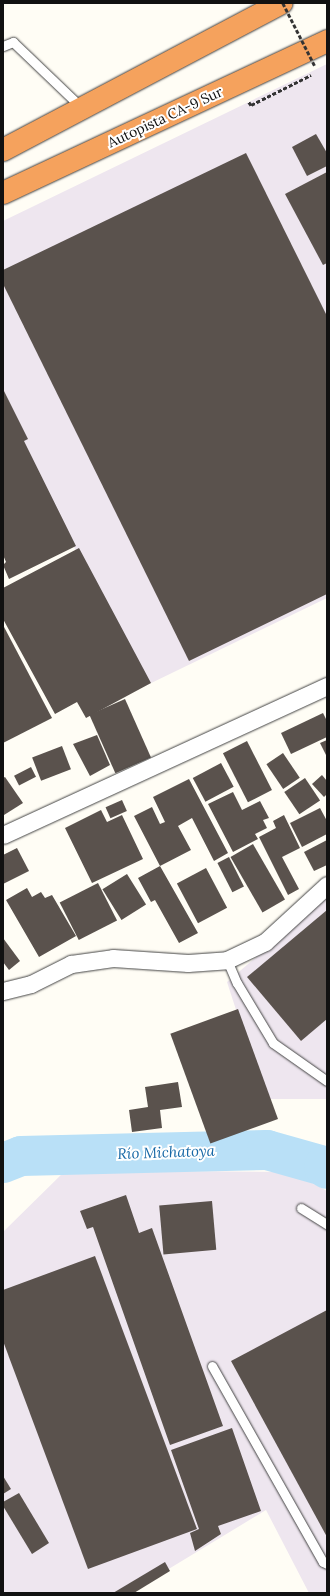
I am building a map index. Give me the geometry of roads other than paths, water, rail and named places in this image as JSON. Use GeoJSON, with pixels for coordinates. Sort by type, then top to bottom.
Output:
{"type":"FeatureCollection","features":[{"type":"Feature","properties":{"kind":"highway"},"geometry":{"type":"LineString","coordinates":[[3,150],[282,3]]}},
{"type":"Feature","properties":{"kind":"highway","name":"Autopista CA-9 Sur"},"geometry":{"type":"LineString","coordinates":[[3,193],[327,41]]}},
{"type":"Feature","properties":{"kind":"street"},"geometry":{"type":"LineString","coordinates":[[3,835],[327,686]]}},
{"type":"Feature","properties":{"kind":"street"},"geometry":{"type":"LineString","coordinates":[[3,991],[31,984],[70,964],[114,958],[188,963],[227,960],[265,942],[327,885]]}},
{"type":"Feature","properties":{"kind":"lane"},"geometry":{"type":"LineString","coordinates":[[3,46],[13,42],[83,109]]}},
{"type":"Feature","properties":{"kind":"lane"},"geometry":{"type":"LineString","coordinates":[[227,960],[237,983],[273,1043],[327,1081]]}},
{"type":"Feature","properties":{"kind":"lane"},"geometry":{"type":"LineString","coordinates":[[301,1208],[327,1224]]}},
{"type":"Feature","properties":{"kind":"lane"},"geometry":{"type":"LineString","coordinates":[[212,1366],[324,1562],[327,1564]]}},
{"type":"Feature","properties":{"kind":"waterway","name":"Río Michatoya"},"geometry":{"type":"LineString","coordinates":[[3,1163],[21,1156],[267,1150],[324,1166],[327,1169]]}}]}
